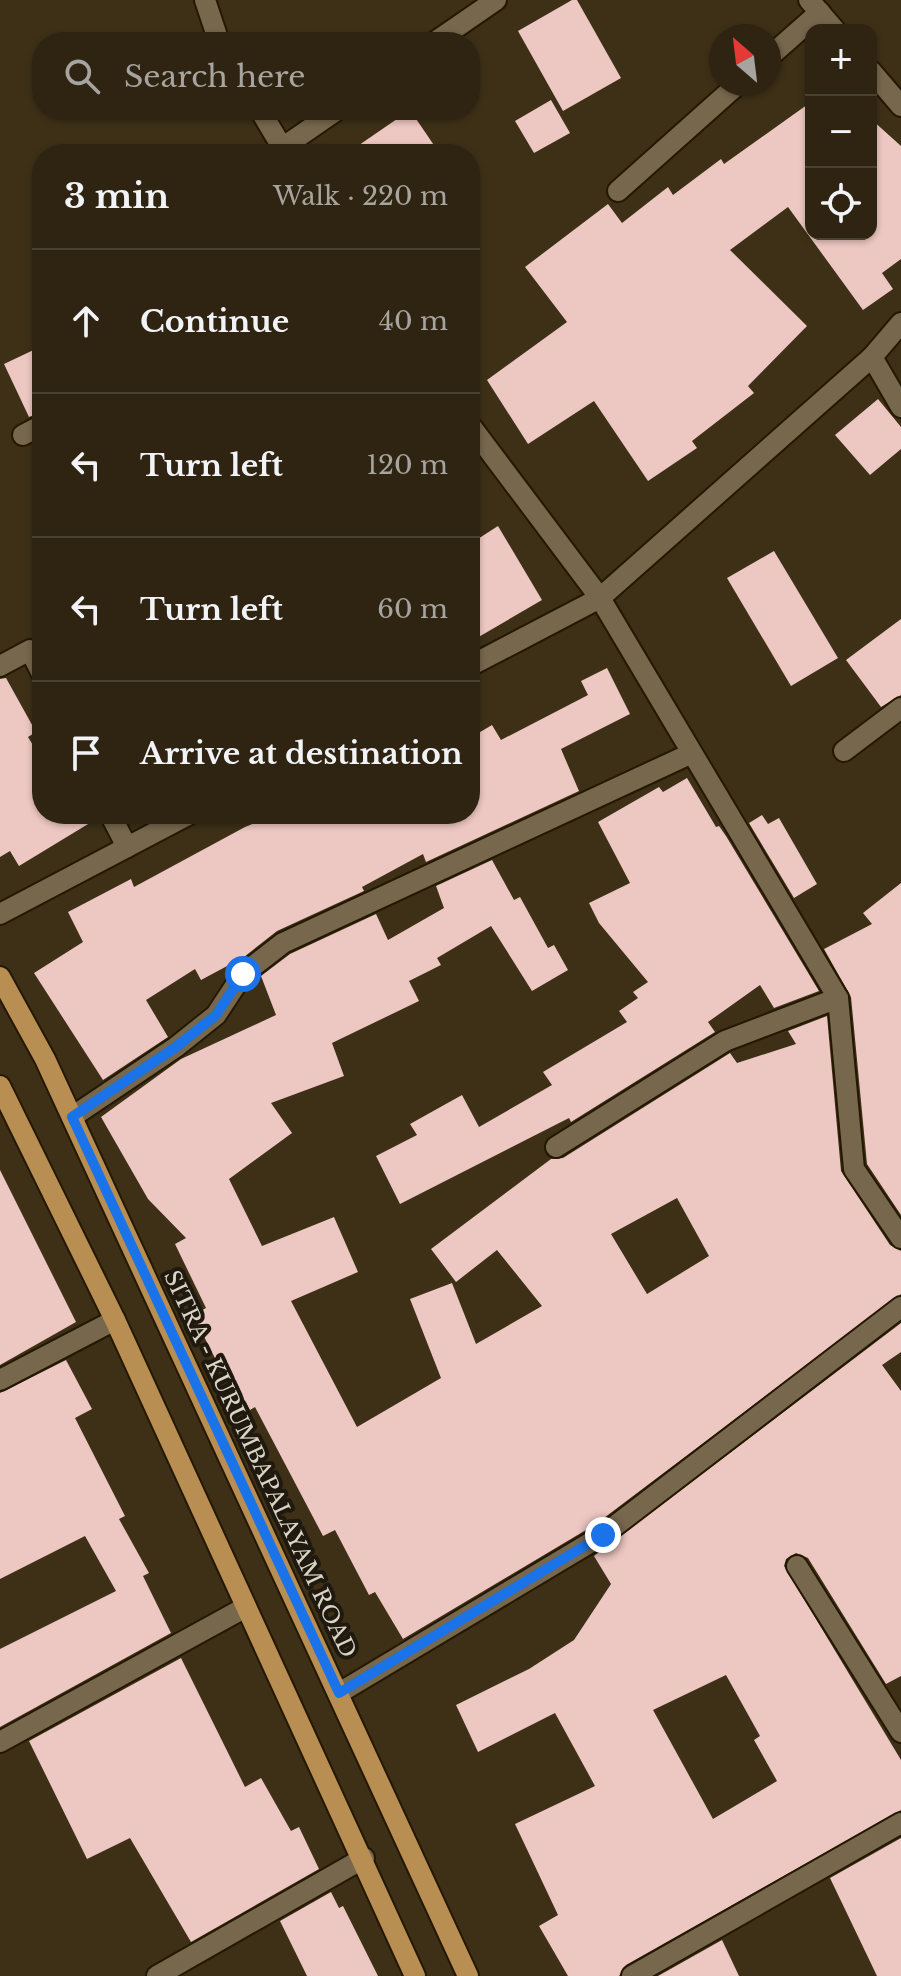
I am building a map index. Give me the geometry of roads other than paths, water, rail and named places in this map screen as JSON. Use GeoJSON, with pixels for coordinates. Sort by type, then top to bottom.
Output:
{"type":"FeatureCollection","features":[{"type":"Feature","properties":{"kind":"main road","name":"SITRA - KURUMBAPALAYAM ROAD"},"geometry":{"type":"LineString","coordinates":[[0,977],[72,1117],[468,1976]]}},
{"type":"Feature","properties":{"kind":"main road"},"geometry":{"type":"LineString","coordinates":[[0,1086],[115,1320],[364,1858],[415,1976]]}},
{"type":"Feature","properties":{"kind":"street"},"geometry":{"type":"LineString","coordinates":[[205,0],[216,32]]}},
{"type":"Feature","properties":{"kind":"street"},"geometry":{"type":"LineString","coordinates":[[445,32],[469,8],[496,0]]}},
{"type":"Feature","properties":{"kind":"street"},"geometry":{"type":"LineString","coordinates":[[781,43],[814,6],[830,24]]}},
{"type":"Feature","properties":{"kind":"street"},"geometry":{"type":"LineString","coordinates":[[877,78],[901,106]]}},
{"type":"Feature","properties":{"kind":"street"},"geometry":{"type":"LineString","coordinates":[[618,191],[725,96]]}},
{"type":"Feature","properties":{"kind":"street"},"geometry":{"type":"LineString","coordinates":[[266,120],[280,144]]}},
{"type":"Feature","properties":{"kind":"street"},"geometry":{"type":"LineString","coordinates":[[293,144],[324,120]]}},
{"type":"Feature","properties":{"kind":"street"},"geometry":{"type":"LineString","coordinates":[[480,661],[600,598],[872,357],[901,323]]}},
{"type":"Feature","properties":{"kind":"street"},"geometry":{"type":"LineString","coordinates":[[872,357],[901,407]]}},
{"type":"Feature","properties":{"kind":"street"},"geometry":{"type":"LineString","coordinates":[[23,435],[32,430]]}},
{"type":"Feature","properties":{"kind":"street"},"geometry":{"type":"LineString","coordinates":[[480,438],[600,598],[690,754],[838,998],[854,1169],[901,1238]]}},
{"type":"Feature","properties":{"kind":"street"},"geometry":{"type":"LineString","coordinates":[[0,666],[30,650],[32,654]]}},
{"type":"Feature","properties":{"kind":"street"},"geometry":{"type":"LineString","coordinates":[[844,751],[901,708]]}},
{"type":"Feature","properties":{"kind":"street"},"geometry":{"type":"LineString","coordinates":[[72,1117],[176,1047],[216,1015],[243,974],[283,943],[690,754]]}},
{"type":"Feature","properties":{"kind":"street"},"geometry":{"type":"LineString","coordinates":[[115,824],[127,847]]}},
{"type":"Feature","properties":{"kind":"street"},"geometry":{"type":"LineString","coordinates":[[0,914],[171,824]]}},
{"type":"Feature","properties":{"kind":"street"},"geometry":{"type":"LineString","coordinates":[[556,1147],[725,1041],[838,998]]}},
{"type":"Feature","properties":{"kind":"street"},"geometry":{"type":"LineString","coordinates":[[339,1693],[603,1535],[901,1307]]}},
{"type":"Feature","properties":{"kind":"street"},"geometry":{"type":"LineString","coordinates":[[0,1380],[115,1320]]}},
{"type":"Feature","properties":{"kind":"street"},"geometry":{"type":"LineString","coordinates":[[797,1566],[901,1732]]}},
{"type":"Feature","properties":{"kind":"street"},"geometry":{"type":"LineString","coordinates":[[0,1742],[246,1607]]}},
{"type":"Feature","properties":{"kind":"street"},"geometry":{"type":"LineString","coordinates":[[632,1976],[901,1823]]}},
{"type":"Feature","properties":{"kind":"street"},"geometry":{"type":"LineString","coordinates":[[157,1976],[364,1858]]}}]}
